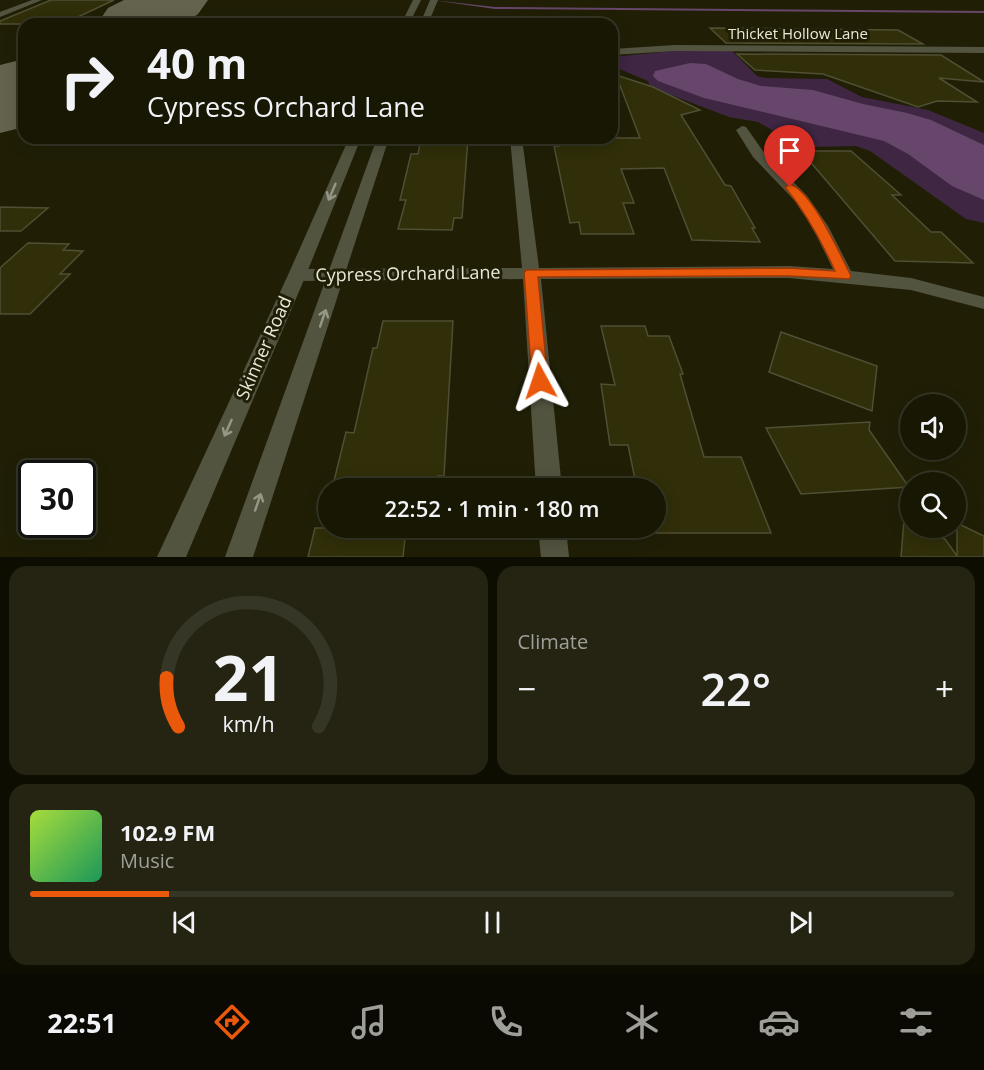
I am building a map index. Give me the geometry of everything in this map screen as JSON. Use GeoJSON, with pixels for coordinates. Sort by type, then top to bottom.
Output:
{"type":"FeatureCollection","features":[{"type":"Feature","properties":{"kind":"street"},"geometry":{"type":"LineString","coordinates":[[0,15],[38,0]]}},
{"type":"Feature","properties":{"kind":"street"},"geometry":{"type":"LineString","coordinates":[[408,18],[416,0]]}},
{"type":"Feature","properties":{"kind":"street"},"geometry":{"type":"LineString","coordinates":[[427,18],[434,2]]}},
{"type":"Feature","properties":{"kind":"street","name":"Thicket Hollow Lane"},"geometry":{"type":"LineString","coordinates":[[618,52],[675,48],[984,50]]}},
{"type":"Feature","properties":{"kind":"street"},"geometry":{"type":"LineString","coordinates":[[965,50],[984,60]]}},
{"type":"Feature","properties":{"kind":"street"},"geometry":{"type":"LineString","coordinates":[[742,130],[758,154],[802,199],[820,226],[845,276]]}},
{"type":"Feature","properties":{"kind":"street","name":"Skinner Road"},"geometry":{"type":"LineString","coordinates":[[171,557],[297,275],[352,144]]}},
{"type":"Feature","properties":{"kind":"street"},"geometry":{"type":"LineString","coordinates":[[239,557],[381,144]]}},
{"type":"Feature","properties":{"kind":"street"},"geometry":{"type":"LineString","coordinates":[[517,144],[531,273],[548,478]]}},
{"type":"Feature","properties":{"kind":"street","name":"Cypress Orchard Lane"},"geometry":{"type":"LineString","coordinates":[[297,275],[789,272],[911,284],[984,303]]}},
{"type":"Feature","properties":{"kind":"street"},"geometry":{"type":"LineString","coordinates":[[553,538],[555,557]]}},
{"type":"Feature","properties":{"kind":"shaded area"},"geometry":{"type":"Polygon","coordinates":[[[673,51],[732,51],[757,76],[827,79],[862,97],[928,110],[984,133],[984,223],[966,219],[870,151],[856,146],[763,148],[776,139],[772,130],[758,122],[729,117],[650,87],[648,81],[618,68],[618,56],[673,51]]]}},
{"type":"Feature","properties":{"kind":"shaded area"},"geometry":{"type":"Polygon","coordinates":[[[690,63],[706,64],[738,79],[761,86],[813,90],[931,120],[984,145],[984,200],[952,186],[908,154],[884,141],[704,98],[658,81],[653,76],[655,71],[690,63]]]}},
{"type":"Feature","properties":{"kind":"building"},"geometry":{"type":"Polygon","coordinates":[[[51,0],[114,0],[76,18],[18,18],[18,24],[0,24],[0,21],[51,0]]]}},
{"type":"Feature","properties":{"kind":"building"},"geometry":{"type":"Polygon","coordinates":[[[710,28],[898,30],[923,44],[726,43],[710,28]]]}},
{"type":"Feature","properties":{"kind":"building"},"geometry":{"type":"Polygon","coordinates":[[[737,54],[941,55],[984,82],[939,78],[977,102],[937,101],[918,107],[823,74],[755,70],[737,54]]]}},
{"type":"Feature","properties":{"kind":"building"},"geometry":{"type":"Polygon","coordinates":[[[618,76],[653,87],[700,110],[681,115],[725,185],[731,186],[755,228],[752,228],[760,242],[692,240],[664,168],[621,169],[634,203],[623,203],[634,234],[581,234],[579,222],[570,223],[554,146],[559,146],[558,144],[618,144],[618,138],[640,138],[618,76]]]}},
{"type":"Feature","properties":{"kind":"building"},"geometry":{"type":"Polygon","coordinates":[[[420,144],[468,144],[462,218],[454,218],[452,230],[398,229],[406,200],[400,200],[411,154],[418,154],[420,144]]]}},
{"type":"Feature","properties":{"kind":"building"},"geometry":{"type":"Polygon","coordinates":[[[801,151],[851,151],[901,195],[892,195],[931,232],[941,232],[973,263],[895,261],[801,151]]]}},
{"type":"Feature","properties":{"kind":"building"},"geometry":{"type":"Polygon","coordinates":[[[0,207],[48,208],[21,231],[0,231],[0,207]]]}},
{"type":"Feature","properties":{"kind":"building"},"geometry":{"type":"Polygon","coordinates":[[[28,243],[69,244],[63,250],[83,251],[60,274],[70,274],[30,314],[0,314],[0,268],[28,243]]]}},
{"type":"Feature","properties":{"kind":"building"},"geometry":{"type":"Polygon","coordinates":[[[383,321],[453,321],[444,476],[438,476],[438,478],[335,478],[346,432],[354,433],[373,348],[377,348],[383,321]]]}},
{"type":"Feature","properties":{"kind":"building"},"geometry":{"type":"Polygon","coordinates":[[[601,326],[645,326],[648,336],[669,336],[683,374],[680,374],[704,457],[741,457],[771,533],[666,533],[666,478],[635,478],[628,445],[610,445],[601,384],[615,385],[601,326]]]}},
{"type":"Feature","properties":{"kind":"building"},"geometry":{"type":"Polygon","coordinates":[[[781,332],[877,366],[872,411],[769,372],[781,332]]]}},
{"type":"Feature","properties":{"kind":"building"},"geometry":{"type":"Polygon","coordinates":[[[870,422],[869,430],[900,474],[900,488],[801,494],[766,428],[870,422]]]}},
{"type":"Feature","properties":{"kind":"building"},"geometry":{"type":"Polygon","coordinates":[[[966,527],[984,536],[984,557],[901,557],[903,538],[943,538],[957,556],[957,538],[966,538],[966,527]]]}},
{"type":"Feature","properties":{"kind":"building"},"geometry":{"type":"Polygon","coordinates":[[[315,528],[318,528],[318,538],[405,538],[403,557],[308,557],[315,528]]]}},
{"type":"Feature","properties":{"kind":"waterway"},"geometry":{"type":"LineString","coordinates":[[433,0],[495,8],[984,12]]}},
{"type":"Feature","properties":{"kind":"runway"},"geometry":{"type":"LineString","coordinates":[[144,18],[175,0]]}},
{"type":"Feature","properties":{"kind":"runway"},"geometry":{"type":"LineString","coordinates":[[0,102],[18,92]]}},
{"type":"Feature","properties":{"kind":"route"},"geometry":{"type":"LineString","coordinates":[[540,381],[531,273],[789,272],[845,276],[820,226],[802,199],[790,187]]}}]}
